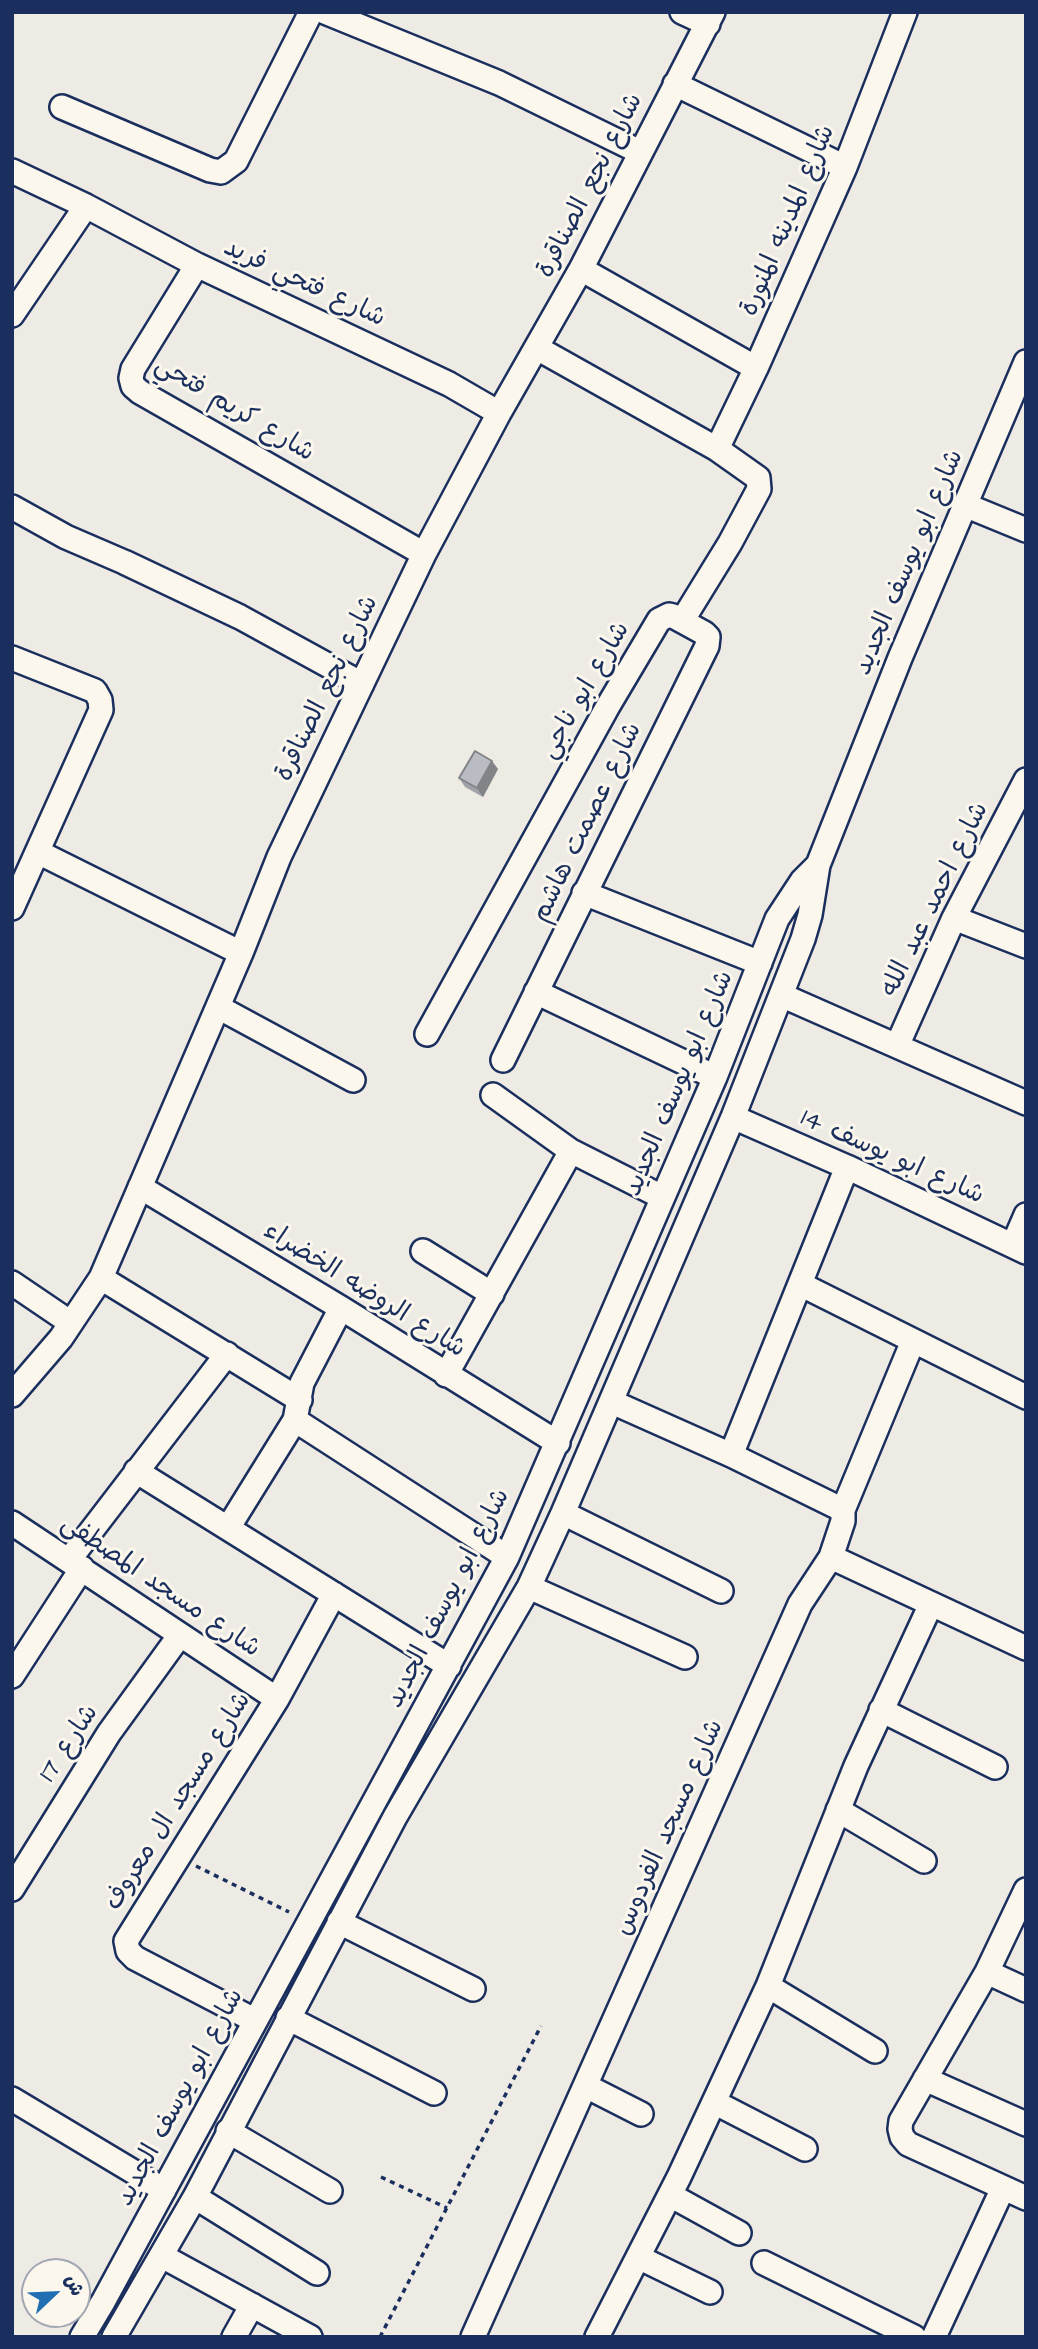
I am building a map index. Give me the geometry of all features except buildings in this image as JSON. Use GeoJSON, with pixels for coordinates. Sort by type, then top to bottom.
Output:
{"type":"FeatureCollection","features":[{"type":"Feature","properties":{"kind":"street"},"geometry":{"type":"LineString","coordinates":[[62,107],[210,170],[221,172],[236,161],[311,12]]}},
{"type":"Feature","properties":{"kind":"street"},"geometry":{"type":"LineString","coordinates":[[325,12],[499,83],[640,152]]}},
{"type":"Feature","properties":{"kind":"street"},"geometry":{"type":"LineString","coordinates":[[682,12],[710,18]]}},
{"type":"Feature","properties":{"kind":"street","name":"شارع المدينه المنورة"},"geometry":{"type":"LineString","coordinates":[[717,449],[845,167],[905,12]]}},
{"type":"Feature","properties":{"kind":"street","name":"شارع نجع الصناقرة"},"geometry":{"type":"LineString","coordinates":[[12,1395],[71,1323],[101,1278],[279,858],[424,554],[499,412],[581,269],[710,18]]}},
{"type":"Feature","properties":{"kind":"street"},"geometry":{"type":"LineString","coordinates":[[675,84],[845,167]]}},
{"type":"Feature","properties":{"kind":"street","name":"شارع فتحي فريد"},"geometry":{"type":"LineString","coordinates":[[12,171],[86,206],[197,265],[449,384],[499,412]]}},
{"type":"Feature","properties":{"kind":"street"},"geometry":{"type":"LineString","coordinates":[[12,315],[86,206]]}},
{"type":"Feature","properties":{"kind":"street","name":"شارع كريم فتحي"},"geometry":{"type":"LineString","coordinates":[[197,265],[133,369],[133,386],[424,554]]}},
{"type":"Feature","properties":{"kind":"street"},"geometry":{"type":"LineString","coordinates":[[581,269],[756,368]]}},
{"type":"Feature","properties":{"kind":"street"},"geometry":{"type":"LineString","coordinates":[[537,348],[717,449],[755,475],[760,483],[730,543],[682,621]]}},
{"type":"Feature","properties":{"kind":"street","name":"شارع ابو يوسف الجديد"},"geometry":{"type":"LineString","coordinates":[[114,2337],[195,2197],[395,1817],[529,1587],[612,1402],[733,1117],[810,915],[818,865],[900,658],[1026,362]]}},
{"type":"Feature","properties":{"kind":"street"},"geometry":{"type":"LineString","coordinates":[[965,505],[1026,530]]}},
{"type":"Feature","properties":{"kind":"street"},"geometry":{"type":"LineString","coordinates":[[12,506],[66,537],[240,617],[362,684]]}},
{"type":"Feature","properties":{"kind":"street","name":"شارع ابو ناجي"},"geometry":{"type":"LineString","coordinates":[[427,1034],[608,706],[659,620],[668,615],[682,621]]}},
{"type":"Feature","properties":{"kind":"street","name":"شارع عصمت هاشم"},"geometry":{"type":"LineString","coordinates":[[503,1060],[707,646],[708,637],[682,621]]}},
{"type":"Feature","properties":{"kind":"street"},"geometry":{"type":"LineString","coordinates":[[12,658],[94,691],[102,710],[12,908]]}},
{"type":"Feature","properties":{"kind":"street","name":"شارع احمد عبد الله"},"geometry":{"type":"LineString","coordinates":[[897,1046],[954,918],[1020,807],[1026,779]]}},
{"type":"Feature","properties":{"kind":"street"},"geometry":{"type":"LineString","coordinates":[[38,852],[241,953]]}},
{"type":"Feature","properties":{"kind":"street","name":"شارع ابو يوسف الجديد"},"geometry":{"type":"LineString","coordinates":[[82,2337],[506,1557],[558,1443],[715,1077],[769,940],[788,899],[818,865]]}},
{"type":"Feature","properties":{"kind":"street"},"geometry":{"type":"LineString","coordinates":[[584,893],[760,963]]}},
{"type":"Feature","properties":{"kind":"street"},"geometry":{"type":"LineString","coordinates":[[954,918],[1026,946]]}},
{"type":"Feature","properties":{"kind":"street"},"geometry":{"type":"LineString","coordinates":[[769,940],[775,935],[784,934],[792,938],[797,946],[796,955]]}},
{"type":"Feature","properties":{"kind":"street"},"geometry":{"type":"LineString","coordinates":[[536,992],[715,1077]]}},
{"type":"Feature","properties":{"kind":"street"},"geometry":{"type":"LineString","coordinates":[[781,995],[1026,1103]]}},
{"type":"Feature","properties":{"kind":"street"},"geometry":{"type":"LineString","coordinates":[[218,1007],[354,1080]]}},
{"type":"Feature","properties":{"kind":"street"},"geometry":{"type":"LineString","coordinates":[[493,1095],[571,1151],[662,1197]]}},
{"type":"Feature","properties":{"kind":"street","name":"شارع ابو يوسف 14"},"geometry":{"type":"LineString","coordinates":[[733,1117],[1019,1248]]}},
{"type":"Feature","properties":{"kind":"street"},"geometry":{"type":"LineString","coordinates":[[446,1375],[571,1151]]}},
{"type":"Feature","properties":{"kind":"street"},"geometry":{"type":"LineString","coordinates":[[731,1455],[847,1167]]}},
{"type":"Feature","properties":{"kind":"street","name":"شارع الروضه الخضراء"},"geometry":{"type":"LineString","coordinates":[[140,1187],[558,1443]]}},
{"type":"Feature","properties":{"kind":"street"},"geometry":{"type":"LineString","coordinates":[[1019,1248],[1026,1214]]}},
{"type":"Feature","properties":{"kind":"street"},"geometry":{"type":"LineString","coordinates":[[423,1251],[492,1294]]}},
{"type":"Feature","properties":{"kind":"street"},"geometry":{"type":"LineString","coordinates":[[101,1278],[227,1354],[298,1410],[506,1557]]}},
{"type":"Feature","properties":{"kind":"street"},"geometry":{"type":"LineString","coordinates":[[12,1283],[71,1323]]}},
{"type":"Feature","properties":{"kind":"street"},"geometry":{"type":"LineString","coordinates":[[800,1284],[1026,1397]]}},
{"type":"Feature","properties":{"kind":"street"},"geometry":{"type":"LineString","coordinates":[[228,1528],[298,1410],[302,1383],[341,1308]]}},
{"type":"Feature","properties":{"kind":"street","name":"شارع مسجد الفردوس"},"geometry":{"type":"LineString","coordinates":[[473,2337],[800,1604],[831,1556],[843,1521],[843,1510],[913,1341]]}},
{"type":"Feature","properties":{"kind":"street"},"geometry":{"type":"LineString","coordinates":[[12,1676],[75,1564],[136,1471],[227,1354]]}},
{"type":"Feature","properties":{"kind":"street"},"geometry":{"type":"LineString","coordinates":[[612,1402],[731,1455],[843,1510]]}},
{"type":"Feature","properties":{"kind":"street"},"geometry":{"type":"LineString","coordinates":[[136,1471],[449,1666]]}},
{"type":"Feature","properties":{"kind":"street"},"geometry":{"type":"LineString","coordinates":[[563,1513],[721,1591]]}},
{"type":"Feature","properties":{"kind":"street","name":"شارع مسجد المصطفى"},"geometry":{"type":"LineString","coordinates":[[12,1523],[277,1699]]}},
{"type":"Feature","properties":{"kind":"street"},"geometry":{"type":"LineString","coordinates":[[831,1556],[1026,1648]]}},
{"type":"Feature","properties":{"kind":"street"},"geometry":{"type":"LineString","coordinates":[[529,1587],[685,1657]]}},
{"type":"Feature","properties":{"kind":"street","name":"شارع مسجد ال معروف"},"geometry":{"type":"LineString","coordinates":[[254,2020],[135,1958],[128,1951],[126,1941],[277,1699],[334,1594]]}},
{"type":"Feature","properties":{"kind":"street"},"geometry":{"type":"LineString","coordinates":[[603,2335],[768,1986],[838,1810],[931,1604]]}},
{"type":"Feature","properties":{"kind":"street","name":"شارع 17"},"geometry":{"type":"LineString","coordinates":[[12,1889],[102,1744],[180,1634]]}},
{"type":"Feature","properties":{"kind":"street"},"geometry":{"type":"LineString","coordinates":[[881,1710],[995,1767]]}},
{"type":"Feature","properties":{"kind":"street"},"geometry":{"type":"LineString","coordinates":[[371,1804],[395,1817]]}},
{"type":"Feature","properties":{"kind":"street"},"geometry":{"type":"LineString","coordinates":[[838,1810],[924,1861]]}},
{"type":"Feature","properties":{"kind":"street"},"geometry":{"type":"LineString","coordinates":[[1026,1890],[988,1972],[901,2120],[902,2137],[908,2144],[1026,2198]]}},
{"type":"Feature","properties":{"kind":"street"},"geometry":{"type":"LineString","coordinates":[[340,1922],[473,1989]]}},
{"type":"Feature","properties":{"kind":"street"},"geometry":{"type":"LineString","coordinates":[[988,1972],[1026,1990]]}},
{"type":"Feature","properties":{"kind":"street"},"geometry":{"type":"LineString","coordinates":[[768,1986],[875,2050]]}},
{"type":"Feature","properties":{"kind":"street"},"geometry":{"type":"LineString","coordinates":[[288,2018],[434,2093]]}},
{"type":"Feature","properties":{"kind":"street"},"geometry":{"type":"LineString","coordinates":[[925,2079],[1026,2124]]}},
{"type":"Feature","properties":{"kind":"street"},"geometry":{"type":"LineString","coordinates":[[586,2086],[641,2114]]}},
{"type":"Feature","properties":{"kind":"street"},"geometry":{"type":"LineString","coordinates":[[12,2099],[164,2190]]}},
{"type":"Feature","properties":{"kind":"street"},"geometry":{"type":"LineString","coordinates":[[714,2102],[806,2149]]}},
{"type":"Feature","properties":{"kind":"street"},"geometry":{"type":"LineString","coordinates":[[228,2131],[330,2191]]}},
{"type":"Feature","properties":{"kind":"street"},"geometry":{"type":"LineString","coordinates":[[934,2337],[1003,2188]]}},
{"type":"Feature","properties":{"kind":"street"},"geometry":{"type":"LineString","coordinates":[[670,2195],[739,2233]]}},
{"type":"Feature","properties":{"kind":"street"},"geometry":{"type":"LineString","coordinates":[[195,2197],[317,2273]]}},
{"type":"Feature","properties":{"kind":"street"},"geometry":{"type":"LineString","coordinates":[[162,2256],[310,2337]]}},
{"type":"Feature","properties":{"kind":"street"},"geometry":{"type":"LineString","coordinates":[[638,2257],[710,2292]]}},
{"type":"Feature","properties":{"kind":"street"},"geometry":{"type":"LineString","coordinates":[[764,2263],[914,2337]]}},
{"type":"Feature","properties":{"kind":"street"},"geometry":{"type":"LineString","coordinates":[[234,2337],[252,2305]]}},
{"type":"Feature","properties":{"kind":"path"},"geometry":{"type":"LineString","coordinates":[[178,1857],[307,1921]]}},
{"type":"Feature","properties":{"kind":"path"},"geometry":{"type":"LineString","coordinates":[[380,2337],[541,2026]]}},
{"type":"Feature","properties":{"kind":"path"},"geometry":{"type":"LineString","coordinates":[[381,2177],[447,2208]]}}]}
